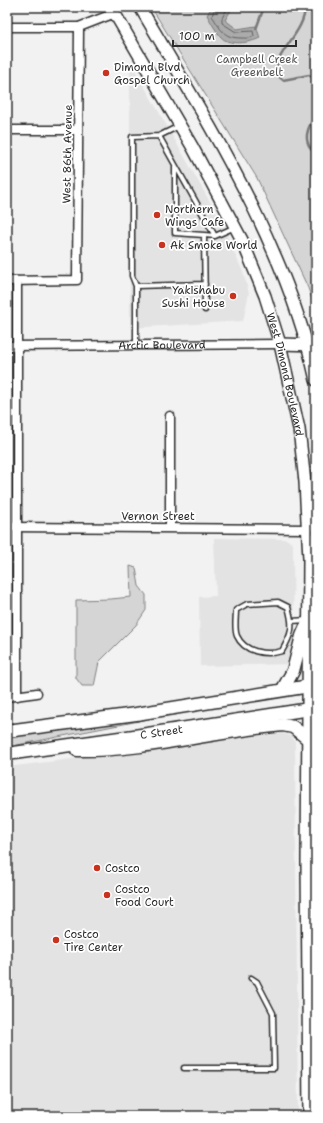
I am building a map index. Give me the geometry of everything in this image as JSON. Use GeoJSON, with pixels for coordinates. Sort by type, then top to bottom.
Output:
{"type":"FeatureCollection","features":[{"type":"Feature","properties":{"kind":"main road"},"geometry":{"type":"LineString","coordinates":[[140,7],[215,136],[264,230],[311,345],[316,380]]}},
{"type":"Feature","properties":{"kind":"main road","name":"West Dimond Boulevard"},"geometry":{"type":"LineString","coordinates":[[113,10],[180,125],[235,227],[265,296],[280,344],[299,429],[308,528],[309,620],[312,686],[312,708],[308,739],[309,1116]]}},
{"type":"Feature","properties":{"kind":"main road","name":"Arctic Boulevard"},"geometry":{"type":"LineString","coordinates":[[280,344],[311,345]]}},
{"type":"Feature","properties":{"kind":"main road"},"geometry":{"type":"LineString","coordinates":[[283,689],[293,671],[302,636],[309,620]]}},
{"type":"Feature","properties":{"kind":"main road","name":"C Street"},"geometry":{"type":"LineString","coordinates":[[7,731],[136,714],[283,689],[312,686]]}},
{"type":"Feature","properties":{"kind":"main road","name":"C Street"},"geometry":{"type":"LineString","coordinates":[[7,754],[312,708]]}},
{"type":"Feature","properties":{"kind":"main road"},"geometry":{"type":"LineString","coordinates":[[34,750],[101,751],[171,743],[283,725],[293,726],[308,739]]}},
{"type":"Feature","properties":{"kind":"street"},"geometry":{"type":"LineString","coordinates":[[7,27],[79,27],[113,10]]}},
{"type":"Feature","properties":{"kind":"street","name":"West 86th Avenue"},"geometry":{"type":"LineString","coordinates":[[17,281],[77,280],[79,27]]}},
{"type":"Feature","properties":{"kind":"street"},"geometry":{"type":"LineString","coordinates":[[7,130],[78,130]]}},
{"type":"Feature","properties":{"kind":"street"},"geometry":{"type":"LineString","coordinates":[[7,281],[17,281],[17,696]]}},
{"type":"Feature","properties":{"kind":"street","name":"Arctic Boulevard"},"geometry":{"type":"LineString","coordinates":[[7,346],[280,344]]}},
{"type":"Feature","properties":{"kind":"street"},"geometry":{"type":"LineString","coordinates":[[170,416],[170,527]]}},
{"type":"Feature","properties":{"kind":"street","name":"Vernon Street"},"geometry":{"type":"LineString","coordinates":[[7,527],[308,528]]}},
{"type":"Feature","properties":{"kind":"street"},"geometry":{"type":"LineString","coordinates":[[7,697],[37,693]]}},
{"type":"Feature","properties":{"kind":"lane"},"geometry":{"type":"LineString","coordinates":[[136,345],[136,286],[132,276],[132,137],[159,136],[180,125]]}},
{"type":"Feature","properties":{"kind":"lane"},"geometry":{"type":"LineString","coordinates":[[159,136],[215,236]]}},
{"type":"Feature","properties":{"kind":"lane"},"geometry":{"type":"LineString","coordinates":[[175,166],[176,233],[215,236],[235,227]]}},
{"type":"Feature","properties":{"kind":"lane"},"geometry":{"type":"LineString","coordinates":[[204,235],[205,310]]}},
{"type":"Feature","properties":{"kind":"lane"},"geometry":{"type":"LineString","coordinates":[[136,286],[205,284]]}},
{"type":"Feature","properties":{"kind":"lane"},"geometry":{"type":"LineString","coordinates":[[278,602],[288,607],[292,621],[290,637],[282,651],[274,654],[259,653],[242,645],[237,634],[236,610],[247,604],[278,602]]}},
{"type":"Feature","properties":{"kind":"lane"},"geometry":{"type":"LineString","coordinates":[[292,621],[309,620]]}},
{"type":"Feature","properties":{"kind":"lane"},"geometry":{"type":"LineString","coordinates":[[184,1068],[274,1068],[273,1013],[257,982],[251,978]]}},
{"type":"Feature","properties":{"kind":"shaded area"},"geometry":{"type":"Polygon","coordinates":[[[130,61],[218,216],[243,272],[249,293],[243,321],[130,328],[130,61]]]}},
{"type":"Feature","properties":{"kind":"shaded area"},"geometry":{"type":"Polygon","coordinates":[[[214,538],[286,539],[293,544],[294,664],[200,666],[199,597],[216,596],[214,538]]]}},
{"type":"Feature","properties":{"kind":"shaded area"},"geometry":{"type":"Polygon","coordinates":[[[282,733],[291,736],[295,741],[298,1116],[7,1116],[7,767],[282,733]]]}},
{"type":"Feature","properties":{"kind":"green space","name":"Campbell Creek Greenbelt"},"geometry":{"type":"Polygon","coordinates":[[[151,7],[316,7],[316,311],[308,288],[257,178],[151,7]]]}},
{"type":"Feature","properties":{"kind":"green space"},"geometry":{"type":"Polygon","coordinates":[[[130,566],[136,568],[139,586],[146,595],[146,610],[136,625],[99,662],[94,686],[82,686],[76,678],[76,600],[131,597],[130,566]]]}},
{"type":"Feature","properties":{"kind":"green space"},"geometry":{"type":"Polygon","coordinates":[[[139,719],[139,721],[7,747],[7,736],[139,719]]]}},
{"type":"Feature","properties":{"kind":"water"},"geometry":{"type":"Polygon","coordinates":[[[212,7],[233,7],[225,20],[237,29],[256,26],[260,38],[240,43],[225,40],[217,32],[207,15],[212,7]]]}},
{"type":"Feature","properties":{"kind":"waterway"},"geometry":{"type":"LineString","coordinates":[[256,29],[264,7]]}},
{"type":"Feature","properties":{"kind":"waterway"},"geometry":{"type":"LineString","coordinates":[[305,7],[304,16],[300,25],[280,58],[276,74],[283,80],[309,75],[316,80]]}},
{"type":"Feature","properties":{"kind":"waterway"},"geometry":{"type":"LineString","coordinates":[[316,115],[307,132],[307,141],[309,146],[312,150],[316,150]]}},
{"type":"Feature","properties":{"kind":"place","name":"Dimond Blvd Gospel Church"},"geometry":{"type":"Point","coordinates":[106,73]}},
{"type":"Feature","properties":{"kind":"place","name":"Northern Wings Cafe"},"geometry":{"type":"Point","coordinates":[157,215]}},
{"type":"Feature","properties":{"kind":"place","name":"Ak Smoke World"},"geometry":{"type":"Point","coordinates":[162,245]}},
{"type":"Feature","properties":{"kind":"place","name":"Yakishabu Sushi House"},"geometry":{"type":"Point","coordinates":[233,296]}},
{"type":"Feature","properties":{"kind":"place","name":"Costco"},"geometry":{"type":"Point","coordinates":[97,868]}},
{"type":"Feature","properties":{"kind":"place","name":"Costco Food Court"},"geometry":{"type":"Point","coordinates":[107,895]}},
{"type":"Feature","properties":{"kind":"place","name":"Costco Tire Center"},"geometry":{"type":"Point","coordinates":[56,940]}}]}
